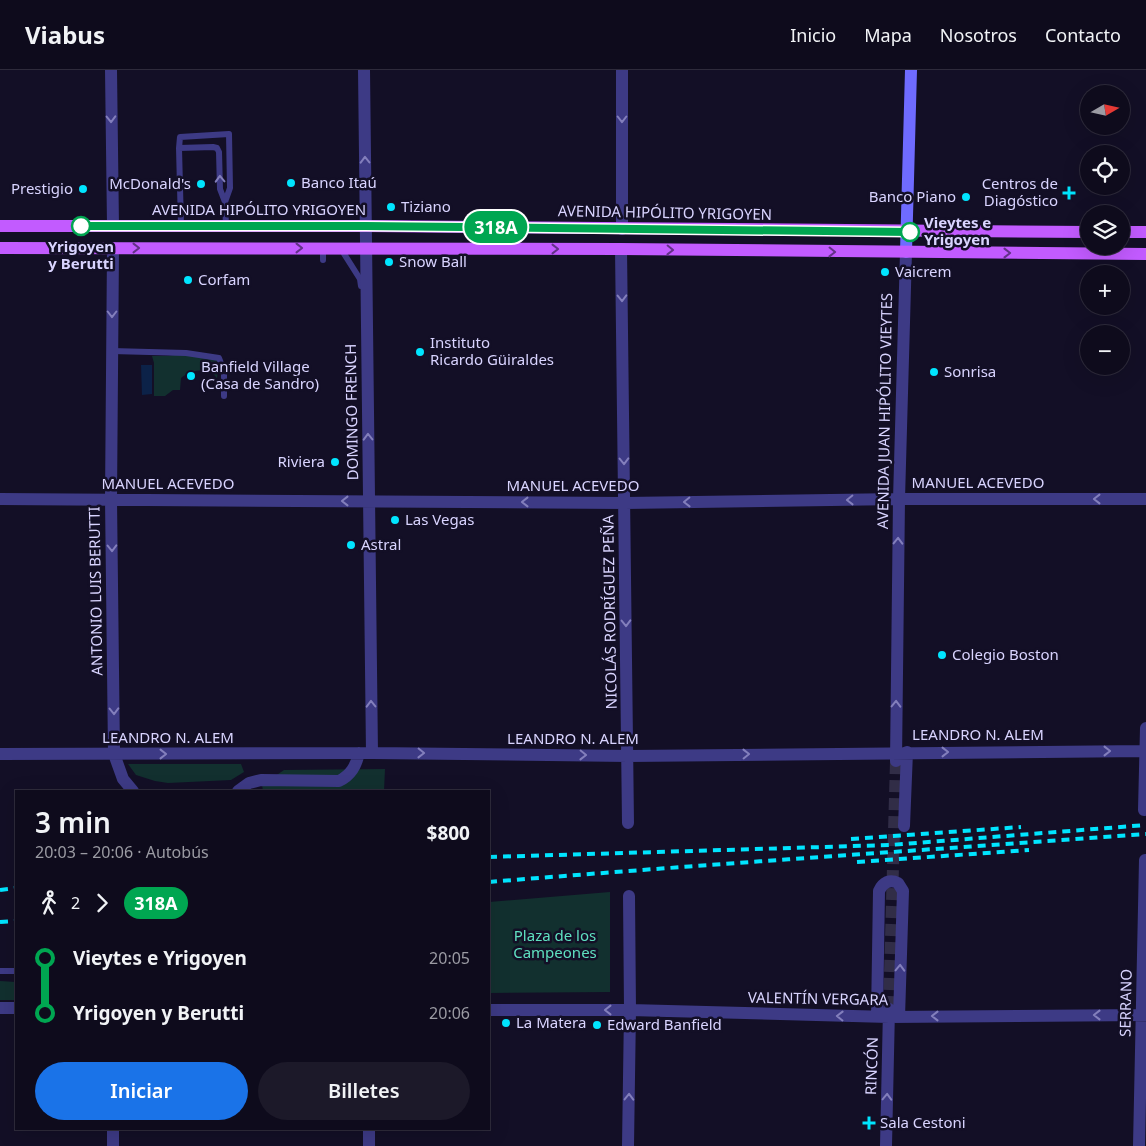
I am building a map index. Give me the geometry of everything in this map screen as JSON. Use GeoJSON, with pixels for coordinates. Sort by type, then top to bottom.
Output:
{"type":"FeatureCollection","features":[{"type":"Feature","properties":{"kind":"main road","name":"AVENIDA HIPÓLITO YRIGOYEN"},"geometry":{"type":"LineString","coordinates":[[0,226],[366,226],[1080,232]]}},
{"type":"Feature","properties":{"kind":"main road"},"geometry":{"type":"LineString","coordinates":[[1130,232],[1146,232]]}},
{"type":"Feature","properties":{"kind":"main road"},"geometry":{"type":"LineString","coordinates":[[0,248],[113,248],[323,254],[340,248],[366,248],[1146,254]]}},
{"type":"Feature","properties":{"kind":"street"},"geometry":{"type":"LineString","coordinates":[[111,70],[113,226]]}},
{"type":"Feature","properties":{"kind":"street","name":"DOMINGO FRENCH"},"geometry":{"type":"LineString","coordinates":[[364,70],[366,248],[361,286],[369,501],[366,753]]}},
{"type":"Feature","properties":{"kind":"street"},"geometry":{"type":"LineString","coordinates":[[622,70],[622,229]]}},
{"type":"Feature","properties":{"kind":"street","name":"AVENIDA JUAN HIPÓLITO VIEYTES"},"geometry":{"type":"LineString","coordinates":[[904,826],[900,755],[899,499],[911,70]]}},
{"type":"Feature","properties":{"kind":"street","name":"ANTONIO LUIS BERUTTI"},"geometry":{"type":"LineString","coordinates":[[113,248],[111,500],[114,754]]}},
{"type":"Feature","properties":{"kind":"street","name":"NICOLÁS RODRÍGUEZ PEÑA"},"geometry":{"type":"LineString","coordinates":[[621,250],[628,823]]}},
{"type":"Feature","properties":{"kind":"street","name":"MANUEL ACEVEDO"},"geometry":{"type":"LineString","coordinates":[[0,499],[624,503],[899,499],[1146,499]]}},
{"type":"Feature","properties":{"kind":"street"},"geometry":{"type":"LineString","coordinates":[[1144,810],[1146,728]]}},
{"type":"Feature","properties":{"kind":"street","name":"LEANDRO N. ALEM"},"geometry":{"type":"LineString","coordinates":[[0,754],[366,753],[628,756],[900,755],[1146,751]]}},
{"type":"Feature","properties":{"kind":"street"},"geometry":{"type":"LineString","coordinates":[[240,790],[261,780],[339,780],[348,776],[357,762],[366,753]]}},
{"type":"Feature","properties":{"kind":"street"},"geometry":{"type":"LineString","coordinates":[[114,754],[124,780],[132,790]]}},
{"type":"Feature","properties":{"kind":"street","name":"SERRANO"},"geometry":{"type":"LineString","coordinates":[[1139,1146],[1144,1015],[1145,860]]}},
{"type":"Feature","properties":{"kind":"street"},"geometry":{"type":"LineString","coordinates":[[891,881],[898,883],[903,891],[888,1014],[879,891],[884,883],[891,881]]}},
{"type":"Feature","properties":{"kind":"street"},"geometry":{"type":"LineString","coordinates":[[628,1146],[629,896]]}},
{"type":"Feature","properties":{"kind":"street"},"geometry":{"type":"LineString","coordinates":[[0,1008],[15,1008]]}},
{"type":"Feature","properties":{"kind":"street","name":"VALENTÍN VERGARA"},"geometry":{"type":"LineString","coordinates":[[490,1010],[1144,1015]]}},
{"type":"Feature","properties":{"kind":"street","name":"RINCÓN"},"geometry":{"type":"LineString","coordinates":[[886,1146],[888,1014]]}},
{"type":"Feature","properties":{"kind":"street"},"geometry":{"type":"LineString","coordinates":[[113,1130],[113,1146]]}},
{"type":"Feature","properties":{"kind":"street"},"geometry":{"type":"LineString","coordinates":[[369,1130],[369,1146]]}},
{"type":"Feature","properties":{"kind":"lane"},"geometry":{"type":"LineString","coordinates":[[181,226],[180,136],[229,134],[230,188],[225,202]]}},
{"type":"Feature","properties":{"kind":"lane"},"geometry":{"type":"LineString","coordinates":[[179,148],[217,148],[219,152],[220,188],[225,202],[226,226]]}},
{"type":"Feature","properties":{"kind":"lane"},"geometry":{"type":"LineString","coordinates":[[340,248],[360,279],[361,286]]}},
{"type":"Feature","properties":{"kind":"lane"},"geometry":{"type":"LineString","coordinates":[[112,352],[186,353],[219,358],[224,371],[224,396]]}},
{"type":"Feature","properties":{"kind":"lane"},"geometry":{"type":"LineString","coordinates":[[0,971],[15,971]]}},
{"type":"Feature","properties":{"kind":"green space"},"geometry":{"type":"Polygon","coordinates":[[[186,353],[219,358],[217,379],[205,370],[195,371],[181,378],[180,390],[173,390],[165,396],[154,396],[154,363],[152,356],[186,353]]]}},
{"type":"Feature","properties":{"kind":"green space"},"geometry":{"type":"Polygon","coordinates":[[[128,764],[241,764],[244,772],[231,780],[168,783],[136,775],[128,764]]]}},
{"type":"Feature","properties":{"kind":"green space"},"geometry":{"type":"Polygon","coordinates":[[[385,769],[384,790],[263,790],[262,785],[284,770],[385,769]]]}},
{"type":"Feature","properties":{"kind":"green space","name":"Plaza de los Campeones"},"geometry":{"type":"Polygon","coordinates":[[[610,892],[610,992],[490,993],[490,902],[610,892]]]}},
{"type":"Feature","properties":{"kind":"green space"},"geometry":{"type":"Polygon","coordinates":[[[0,981],[15,982],[15,1000],[0,1000],[0,981]]]}},
{"type":"Feature","properties":{"kind":"water"},"geometry":{"type":"Polygon","coordinates":[[[141,365],[152,365],[152,394],[142,395],[141,365]]]}},
{"type":"Feature","properties":{"kind":"tunnel"},"geometry":{"type":"LineString","coordinates":[[889,1008],[896,761]]}},
{"type":"Feature","properties":{"kind":"railway"},"geometry":{"type":"LineString","coordinates":[[490,857],[890,845],[1146,825]]}},
{"type":"Feature","properties":{"kind":"railway"},"geometry":{"type":"LineString","coordinates":[[851,839],[1021,827]]}},
{"type":"Feature","properties":{"kind":"railway"},"geometry":{"type":"LineString","coordinates":[[490,882],[1146,834]]}},
{"type":"Feature","properties":{"kind":"railway"},"geometry":{"type":"LineString","coordinates":[[857,862],[1029,850]]}},
{"type":"Feature","properties":{"kind":"railway"},"geometry":{"type":"LineString","coordinates":[[0,890],[15,888]]}},
{"type":"Feature","properties":{"kind":"railway"},"geometry":{"type":"LineString","coordinates":[[0,922],[15,921]]}},
{"type":"Feature","properties":{"kind":"bus line","name":"318A"},"geometry":{"type":"LineString","coordinates":[[81,226],[366,226],[910,232]]}},
{"type":"Feature","properties":{"kind":"place","name":"Banco Itaú"},"geometry":{"type":"Point","coordinates":[291,183]}},
{"type":"Feature","properties":{"kind":"place","name":"McDonald's"},"geometry":{"type":"Point","coordinates":[201,184]}},
{"type":"Feature","properties":{"kind":"place","name":"Prestigio"},"geometry":{"type":"Point","coordinates":[83,189]}},
{"type":"Feature","properties":{"kind":"place","name":"Centros de Diagóstico"},"geometry":{"type":"Point","coordinates":[1069,193]}},
{"type":"Feature","properties":{"kind":"place","name":"Banco Piano"},"geometry":{"type":"Point","coordinates":[966,197]}},
{"type":"Feature","properties":{"kind":"place","name":"Tiziano"},"geometry":{"type":"Point","coordinates":[391,207]}},
{"type":"Feature","properties":{"kind":"place","name":"Yrigoyen y Berutti"},"geometry":{"type":"Point","coordinates":[81,226]}},
{"type":"Feature","properties":{"kind":"place","name":"Vieytes e Yrigoyen"},"geometry":{"type":"Point","coordinates":[910,232]}},
{"type":"Feature","properties":{"kind":"place","name":"Snow Ball"},"geometry":{"type":"Point","coordinates":[389,262]}},
{"type":"Feature","properties":{"kind":"place","name":"Vaicrem"},"geometry":{"type":"Point","coordinates":[885,272]}},
{"type":"Feature","properties":{"kind":"place","name":"Corfam"},"geometry":{"type":"Point","coordinates":[188,280]}},
{"type":"Feature","properties":{"kind":"place","name":"Instituto Ricardo Güiraldes"},"geometry":{"type":"Point","coordinates":[420,352]}},
{"type":"Feature","properties":{"kind":"place","name":"Sonrisa"},"geometry":{"type":"Point","coordinates":[934,372]}},
{"type":"Feature","properties":{"kind":"place","name":"Banfield Village (Casa de Sandro)"},"geometry":{"type":"Point","coordinates":[191,376]}},
{"type":"Feature","properties":{"kind":"place","name":"Riviera"},"geometry":{"type":"Point","coordinates":[335,462]}},
{"type":"Feature","properties":{"kind":"place","name":"Las Vegas"},"geometry":{"type":"Point","coordinates":[395,520]}},
{"type":"Feature","properties":{"kind":"place","name":"Astral"},"geometry":{"type":"Point","coordinates":[351,545]}},
{"type":"Feature","properties":{"kind":"place","name":"Colegio Boston"},"geometry":{"type":"Point","coordinates":[942,655]}},
{"type":"Feature","properties":{"kind":"place","name":"La Matera"},"geometry":{"type":"Point","coordinates":[506,1023]}},
{"type":"Feature","properties":{"kind":"place","name":"Edward Banfield"},"geometry":{"type":"Point","coordinates":[597,1025]}},
{"type":"Feature","properties":{"kind":"place","name":"Sala Cestoni"},"geometry":{"type":"Point","coordinates":[869,1123]}}]}
